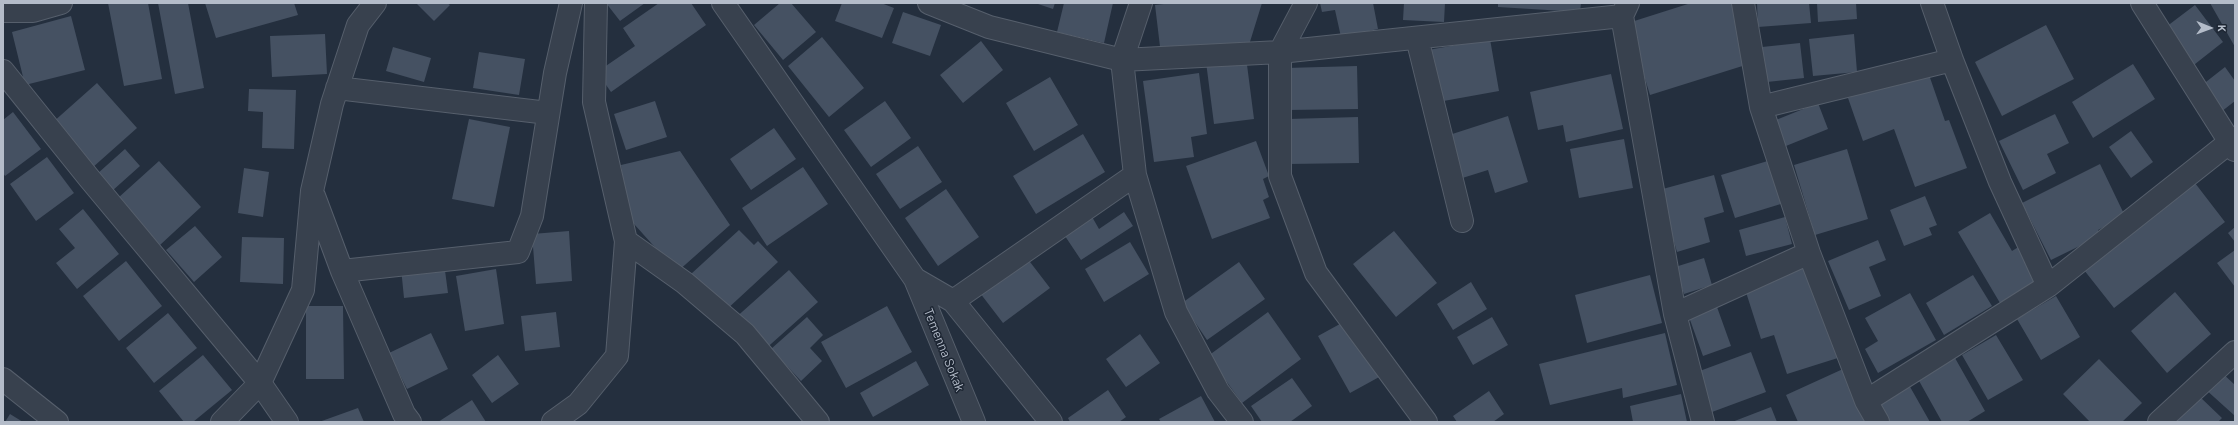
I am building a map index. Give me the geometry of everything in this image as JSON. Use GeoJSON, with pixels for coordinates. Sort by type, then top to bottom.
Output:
{"type":"FeatureCollection","features":[{"type":"Feature","properties":{"kind":"street"},"geometry":{"type":"LineString","coordinates":[[3,11],[33,11],[61,3]]}},
{"type":"Feature","properties":{"kind":"street"},"geometry":{"type":"LineString","coordinates":[[222,422],[260,383],[303,290],[312,191],[337,88],[358,25],[375,3]]}},
{"type":"Feature","properties":{"kind":"street"},"geometry":{"type":"LineString","coordinates":[[342,271],[518,252],[532,216],[555,73],[571,3]]}},
{"type":"Feature","properties":{"kind":"street"},"geometry":{"type":"LineString","coordinates":[[553,422],[578,404],[617,356],[626,241],[594,102],[596,3]]}},
{"type":"Feature","properties":{"kind":"street"},"geometry":{"type":"LineString","coordinates":[[723,3],[915,279],[953,301],[1051,422]]}},
{"type":"Feature","properties":{"kind":"street"},"geometry":{"type":"LineString","coordinates":[[929,3],[989,27],[1122,60],[1280,52],[1417,38],[1625,10],[1675,314],[1703,422]]}},
{"type":"Feature","properties":{"kind":"street"},"geometry":{"type":"LineString","coordinates":[[1141,3],[1122,60],[1135,175],[1176,312],[1218,391],[1242,422]]}},
{"type":"Feature","properties":{"kind":"street"},"geometry":{"type":"LineString","coordinates":[[1306,3],[1280,52],[1280,176],[1316,273],[1426,422]]}},
{"type":"Feature","properties":{"kind":"street"},"geometry":{"type":"LineString","coordinates":[[1743,3],[1761,107],[1809,253],[1866,401],[1878,422]]}},
{"type":"Feature","properties":{"kind":"street"},"geometry":{"type":"LineString","coordinates":[[1932,3],[1952,60],[2000,182],[2048,286]]}},
{"type":"Feature","properties":{"kind":"street"},"geometry":{"type":"LineString","coordinates":[[1866,401],[2048,286],[2233,144],[2142,3]]}},
{"type":"Feature","properties":{"kind":"street"},"geometry":{"type":"LineString","coordinates":[[1417,38],[1462,221]]}},
{"type":"Feature","properties":{"kind":"street"},"geometry":{"type":"LineString","coordinates":[[1761,107],[1952,60]]}},
{"type":"Feature","properties":{"kind":"street"},"geometry":{"type":"LineString","coordinates":[[3,71],[89,178],[260,383],[288,422]]}},
{"type":"Feature","properties":{"kind":"street"},"geometry":{"type":"LineString","coordinates":[[337,88],[548,113]]}},
{"type":"Feature","properties":{"kind":"street"},"geometry":{"type":"LineString","coordinates":[[953,301],[1135,175]]}},
{"type":"Feature","properties":{"kind":"street"},"geometry":{"type":"LineString","coordinates":[[312,191],[342,271],[404,414],[410,422]]}},
{"type":"Feature","properties":{"kind":"street"},"geometry":{"type":"LineString","coordinates":[[626,241],[685,283],[745,334],[818,422]]}},
{"type":"Feature","properties":{"kind":"street"},"geometry":{"type":"LineString","coordinates":[[1675,314],[1809,253]]}},
{"type":"Feature","properties":{"kind":"street","name":"Temenna Sokak"},"geometry":{"type":"LineString","coordinates":[[915,279],[974,422]]}},
{"type":"Feature","properties":{"kind":"street"},"geometry":{"type":"LineString","coordinates":[[2159,422],[2235,352]]}},
{"type":"Feature","properties":{"kind":"street"},"geometry":{"type":"LineString","coordinates":[[3,379],[58,422]]}},
{"type":"Feature","properties":{"kind":"building"},"geometry":{"type":"Polygon","coordinates":[[[108,3],[148,3],[162,79],[124,86],[108,3]]]}},
{"type":"Feature","properties":{"kind":"building"},"geometry":{"type":"Polygon","coordinates":[[[158,3],[188,3],[204,88],[175,94],[158,3]]]}},
{"type":"Feature","properties":{"kind":"building"},"geometry":{"type":"Polygon","coordinates":[[[205,3],[294,3],[298,15],[216,38],[205,3]]]}},
{"type":"Feature","properties":{"kind":"building"},"geometry":{"type":"Polygon","coordinates":[[[416,3],[447,3],[450,5],[434,21],[416,3]]]}},
{"type":"Feature","properties":{"kind":"building"},"geometry":{"type":"Polygon","coordinates":[[[606,3],[645,3],[620,21],[606,3]]]}},
{"type":"Feature","properties":{"kind":"building"},"geometry":{"type":"Polygon","coordinates":[[[659,3],[691,3],[706,25],[611,92],[597,72],[635,46],[623,28],[659,3]]]}},
{"type":"Feature","properties":{"kind":"building"},"geometry":{"type":"Polygon","coordinates":[[[780,3],[791,3],[816,32],[783,60],[754,25],[780,3]]]}},
{"type":"Feature","properties":{"kind":"building"},"geometry":{"type":"Polygon","coordinates":[[[842,3],[881,3],[894,8],[882,38],[835,21],[842,3]]]}},
{"type":"Feature","properties":{"kind":"building"},"geometry":{"type":"Polygon","coordinates":[[[1035,3],[1055,3],[1053,9],[1035,3]]]}},
{"type":"Feature","properties":{"kind":"building"},"geometry":{"type":"Polygon","coordinates":[[[1064,3],[1113,3],[1104,43],[1057,32],[1064,3]]]}},
{"type":"Feature","properties":{"kind":"building"},"geometry":{"type":"Polygon","coordinates":[[[1172,3],[1262,3],[1249,45],[1161,55],[1155,5],[1172,3]]]}},
{"type":"Feature","properties":{"kind":"building"},"geometry":{"type":"Polygon","coordinates":[[[1320,3],[1373,3],[1378,29],[1341,37],[1335,10],[1322,12],[1320,3]]]}},
{"type":"Feature","properties":{"kind":"building"},"geometry":{"type":"Polygon","coordinates":[[[1404,3],[1445,3],[1444,22],[1403,20],[1404,3]]]}},
{"type":"Feature","properties":{"kind":"building"},"geometry":{"type":"Polygon","coordinates":[[[1498,3],[1581,3],[1580,12],[1498,7],[1498,3]]]}},
{"type":"Feature","properties":{"kind":"building"},"geometry":{"type":"Polygon","coordinates":[[[1691,3],[1733,3],[1752,63],[1650,95],[1628,23],[1691,3]]]}},
{"type":"Feature","properties":{"kind":"building"},"geometry":{"type":"Polygon","coordinates":[[[1757,3],[1809,3],[1811,23],[1758,27],[1757,3]]]}},
{"type":"Feature","properties":{"kind":"building"},"geometry":{"type":"Polygon","coordinates":[[[1817,3],[1856,3],[1857,19],[1818,22],[1817,3]]]}},
{"type":"Feature","properties":{"kind":"building"},"geometry":{"type":"Polygon","coordinates":[[[2210,3],[2235,3],[2235,47],[2210,3]]]}},
{"type":"Feature","properties":{"kind":"building"},"geometry":{"type":"Polygon","coordinates":[[[2195,5],[2223,42],[2190,68],[2162,30],[2195,5]]]}},
{"type":"Feature","properties":{"kind":"building"},"geometry":{"type":"Polygon","coordinates":[[[903,12],[941,25],[930,56],[892,43],[903,12]]]}},
{"type":"Feature","properties":{"kind":"building"},"geometry":{"type":"Polygon","coordinates":[[[71,16],[85,70],[25,85],[12,32],[71,16]]]}},
{"type":"Feature","properties":{"kind":"building"},"geometry":{"type":"Polygon","coordinates":[[[2046,25],[2074,79],[2002,116],[1975,62],[2046,25]]]}},
{"type":"Feature","properties":{"kind":"building"},"geometry":{"type":"Polygon","coordinates":[[[325,34],[327,74],[272,77],[270,36],[325,34]]]}},
{"type":"Feature","properties":{"kind":"building"},"geometry":{"type":"Polygon","coordinates":[[[1854,34],[1857,72],[1813,76],[1809,39],[1854,34]]]}},
{"type":"Feature","properties":{"kind":"building"},"geometry":{"type":"Polygon","coordinates":[[[822,37],[864,88],[829,117],[788,66],[822,37]]]}},
{"type":"Feature","properties":{"kind":"building"},"geometry":{"type":"Polygon","coordinates":[[[1490,39],[1499,91],[1438,102],[1428,50],[1490,39]]]}},
{"type":"Feature","properties":{"kind":"building"},"geometry":{"type":"Polygon","coordinates":[[[981,41],[1003,70],[963,103],[940,75],[981,41]]]}},
{"type":"Feature","properties":{"kind":"building"},"geometry":{"type":"Polygon","coordinates":[[[1800,43],[1804,78],[1767,82],[1762,47],[1800,43]]]}},
{"type":"Feature","properties":{"kind":"building"},"geometry":{"type":"Polygon","coordinates":[[[393,47],[431,58],[424,82],[386,71],[393,47]]]}},
{"type":"Feature","properties":{"kind":"building"},"geometry":{"type":"Polygon","coordinates":[[[479,52],[525,59],[519,95],[473,88],[479,52]]]}},
{"type":"Feature","properties":{"kind":"building"},"geometry":{"type":"Polygon","coordinates":[[[1246,57],[1254,119],[1214,124],[1206,62],[1246,57]]]}},
{"type":"Feature","properties":{"kind":"building"},"geometry":{"type":"Polygon","coordinates":[[[2133,64],[2155,99],[2093,138],[2072,102],[2133,64]]]}},
{"type":"Feature","properties":{"kind":"building"},"geometry":{"type":"Polygon","coordinates":[[[1357,66],[1358,109],[1288,110],[1286,68],[1357,66]]]}},
{"type":"Feature","properties":{"kind":"building"},"geometry":{"type":"Polygon","coordinates":[[[2225,67],[2235,81],[2235,101],[2217,115],[2197,89],[2225,67]]]}},
{"type":"Feature","properties":{"kind":"building"},"geometry":{"type":"Polygon","coordinates":[[[1927,69],[1945,121],[1949,120],[1967,168],[1915,187],[1894,129],[1863,141],[1848,98],[1927,69]]]}},
{"type":"Feature","properties":{"kind":"building"},"geometry":{"type":"Polygon","coordinates":[[[1199,73],[1207,134],[1191,137],[1194,157],[1154,162],[1143,81],[1199,73]]]}},
{"type":"Feature","properties":{"kind":"building"},"geometry":{"type":"Polygon","coordinates":[[[1611,74],[1623,129],[1566,142],[1563,125],[1538,130],[1530,92],[1611,74]]]}},
{"type":"Feature","properties":{"kind":"building"},"geometry":{"type":"Polygon","coordinates":[[[1050,77],[1078,125],[1034,151],[1006,103],[1050,77]]]}},
{"type":"Feature","properties":{"kind":"building"},"geometry":{"type":"Polygon","coordinates":[[[97,83],[137,128],[92,168],[52,123],[97,83]]]}},
{"type":"Feature","properties":{"kind":"building"},"geometry":{"type":"Polygon","coordinates":[[[249,89],[296,90],[294,149],[262,148],[263,112],[248,111],[249,89]]]}},
{"type":"Feature","properties":{"kind":"building"},"geometry":{"type":"Polygon","coordinates":[[[655,101],[667,137],[626,150],[614,114],[655,101]]]}},
{"type":"Feature","properties":{"kind":"building"},"geometry":{"type":"Polygon","coordinates":[[[885,101],[911,138],[871,167],[844,130],[885,101]]]}},
{"type":"Feature","properties":{"kind":"building"},"geometry":{"type":"Polygon","coordinates":[[[1818,103],[1828,129],[1781,148],[1771,122],[1818,103]]]}},
{"type":"Feature","properties":{"kind":"building"},"geometry":{"type":"Polygon","coordinates":[[[13,112],[41,149],[5,176],[3,173],[3,120],[13,112]]]}},
{"type":"Feature","properties":{"kind":"building"},"geometry":{"type":"Polygon","coordinates":[[[2055,114],[2069,143],[2047,154],[2056,173],[2023,190],[1999,141],[2055,114]]]}},
{"type":"Feature","properties":{"kind":"building"},"geometry":{"type":"Polygon","coordinates":[[[1508,116],[1528,182],[1495,193],[1488,170],[1456,180],[1443,137],[1508,116]]]}},
{"type":"Feature","properties":{"kind":"building"},"geometry":{"type":"Polygon","coordinates":[[[1358,117],[1359,163],[1288,164],[1288,119],[1358,117]]]}},
{"type":"Feature","properties":{"kind":"building"},"geometry":{"type":"Polygon","coordinates":[[[469,119],[510,127],[494,207],[452,199],[469,119]]]}},
{"type":"Feature","properties":{"kind":"building"},"geometry":{"type":"Polygon","coordinates":[[[774,128],[796,159],[751,190],[730,159],[774,128]]]}},
{"type":"Feature","properties":{"kind":"building"},"geometry":{"type":"Polygon","coordinates":[[[2131,131],[2153,162],[2131,178],[2109,147],[2131,131]]]}},
{"type":"Feature","properties":{"kind":"building"},"geometry":{"type":"Polygon","coordinates":[[[1083,134],[1105,172],[1036,214],[1013,176],[1083,134]]]}},
{"type":"Feature","properties":{"kind":"building"},"geometry":{"type":"Polygon","coordinates":[[[1624,139],[1633,188],[1579,198],[1570,149],[1624,139]]]}},
{"type":"Feature","properties":{"kind":"building"},"geometry":{"type":"Polygon","coordinates":[[[1256,141],[1269,176],[1263,179],[1269,197],[1263,200],[1270,218],[1212,239],[1186,166],[1256,141]]]}},
{"type":"Feature","properties":{"kind":"building"},"geometry":{"type":"Polygon","coordinates":[[[918,146],[942,182],[900,209],[876,174],[918,146]]]}},
{"type":"Feature","properties":{"kind":"building"},"geometry":{"type":"Polygon","coordinates":[[[125,149],[140,166],[112,191],[97,174],[125,149]]]}},
{"type":"Feature","properties":{"kind":"building"},"geometry":{"type":"Polygon","coordinates":[[[1847,149],[1868,219],[1815,235],[1794,165],[1847,149]]]}},
{"type":"Feature","properties":{"kind":"building"},"geometry":{"type":"Polygon","coordinates":[[[680,151],[730,225],[677,272],[626,215],[621,165],[680,151]]]}},
{"type":"Feature","properties":{"kind":"building"},"geometry":{"type":"Polygon","coordinates":[[[47,157],[74,193],[36,221],[10,184],[47,157]]]}},
{"type":"Feature","properties":{"kind":"building"},"geometry":{"type":"Polygon","coordinates":[[[1771,160],[1784,203],[1735,218],[1721,175],[1771,160]]]}},
{"type":"Feature","properties":{"kind":"building"},"geometry":{"type":"Polygon","coordinates":[[[159,161],[201,207],[160,245],[118,198],[159,161]]]}},
{"type":"Feature","properties":{"kind":"building"},"geometry":{"type":"Polygon","coordinates":[[[2100,164],[2125,216],[2098,230],[2100,236],[2051,260],[2022,203],[2100,164]]]}},
{"type":"Feature","properties":{"kind":"building"},"geometry":{"type":"Polygon","coordinates":[[[803,167],[828,204],[767,246],[742,208],[803,167]]]}},
{"type":"Feature","properties":{"kind":"building"},"geometry":{"type":"Polygon","coordinates":[[[244,168],[269,172],[263,217],[238,213],[244,168]]]}},
{"type":"Feature","properties":{"kind":"building"},"geometry":{"type":"Polygon","coordinates":[[[1714,175],[1724,212],[1704,218],[1710,242],[1677,252],[1659,190],[1714,175]]]}},
{"type":"Feature","properties":{"kind":"building"},"geometry":{"type":"Polygon","coordinates":[[[2195,183],[2225,222],[2114,308],[2084,270],[2195,183]]]}},
{"type":"Feature","properties":{"kind":"building"},"geometry":{"type":"Polygon","coordinates":[[[946,189],[979,237],[938,266],[905,218],[946,189]]]}},
{"type":"Feature","properties":{"kind":"building"},"geometry":{"type":"Polygon","coordinates":[[[1925,196],[1937,225],[1929,228],[1932,235],[1904,246],[1890,210],[1925,196]]]}},
{"type":"Feature","properties":{"kind":"building"},"geometry":{"type":"Polygon","coordinates":[[[83,209],[119,254],[77,289],[56,263],[75,248],[59,229],[83,209]]]}},
{"type":"Feature","properties":{"kind":"building"},"geometry":{"type":"Polygon","coordinates":[[[1124,212],[1133,226],[1081,260],[1063,233],[1091,215],[1099,229],[1124,212]]]}},
{"type":"Feature","properties":{"kind":"building"},"geometry":{"type":"Polygon","coordinates":[[[1990,213],[2012,251],[2020,246],[2039,280],[2000,303],[1958,232],[1990,213]]]}},
{"type":"Feature","properties":{"kind":"building"},"geometry":{"type":"Polygon","coordinates":[[[1785,217],[1792,244],[1746,256],[1739,230],[1785,217]]]}},
{"type":"Feature","properties":{"kind":"building"},"geometry":{"type":"Polygon","coordinates":[[[195,226],[222,257],[194,282],[166,250],[195,226]]]}},
{"type":"Feature","properties":{"kind":"building"},"geometry":{"type":"Polygon","coordinates":[[[2235,227],[2235,242],[2228,233],[2235,227]]]}},
{"type":"Feature","properties":{"kind":"building"},"geometry":{"type":"Polygon","coordinates":[[[739,230],[754,245],[758,241],[778,262],[725,311],[691,274],[739,230]]]}},
{"type":"Feature","properties":{"kind":"building"},"geometry":{"type":"Polygon","coordinates":[[[569,231],[572,281],[536,284],[532,234],[569,231]]]}},
{"type":"Feature","properties":{"kind":"building"},"geometry":{"type":"Polygon","coordinates":[[[1394,231],[1437,283],[1396,317],[1353,264],[1394,231]]]}},
{"type":"Feature","properties":{"kind":"building"},"geometry":{"type":"Polygon","coordinates":[[[242,237],[284,238],[283,284],[240,282],[242,237]]]}},
{"type":"Feature","properties":{"kind":"building"},"geometry":{"type":"Polygon","coordinates":[[[1878,240],[1886,260],[1869,267],[1881,296],[1849,310],[1828,261],[1878,240]]]}},
{"type":"Feature","properties":{"kind":"building"},"geometry":{"type":"Polygon","coordinates":[[[1130,242],[1149,274],[1104,302],[1085,269],[1130,242]]]}},
{"type":"Feature","properties":{"kind":"building"},"geometry":{"type":"Polygon","coordinates":[[[2235,250],[2235,287],[2217,263],[2235,250]]]}},
{"type":"Feature","properties":{"kind":"building"},"geometry":{"type":"Polygon","coordinates":[[[1027,258],[1050,288],[1003,323],[980,293],[1027,258]]]}},
{"type":"Feature","properties":{"kind":"building"},"geometry":{"type":"Polygon","coordinates":[[[1704,258],[1712,285],[1684,294],[1675,267],[1704,258]]]}},
{"type":"Feature","properties":{"kind":"building"},"geometry":{"type":"Polygon","coordinates":[[[126,261],[162,306],[119,341],[83,296],[126,261]]]}},
{"type":"Feature","properties":{"kind":"building"},"geometry":{"type":"Polygon","coordinates":[[[1239,262],[1265,299],[1207,340],[1182,303],[1239,262]]]}},
{"type":"Feature","properties":{"kind":"building"},"geometry":{"type":"Polygon","coordinates":[[[444,263],[448,293],[404,298],[401,268],[444,263]]]}},
{"type":"Feature","properties":{"kind":"building"},"geometry":{"type":"Polygon","coordinates":[[[1811,265],[1841,357],[1787,374],[1774,335],[1761,339],[1744,286],[1811,265]]]}},
{"type":"Feature","properties":{"kind":"building"},"geometry":{"type":"Polygon","coordinates":[[[496,269],[504,324],[465,331],[456,276],[496,269]]]}},
{"type":"Feature","properties":{"kind":"building"},"geometry":{"type":"Polygon","coordinates":[[[789,270],[818,302],[762,352],[733,320],[789,270]]]}},
{"type":"Feature","properties":{"kind":"building"},"geometry":{"type":"Polygon","coordinates":[[[1650,275],[1662,323],[1587,343],[1575,295],[1650,275]]]}},
{"type":"Feature","properties":{"kind":"building"},"geometry":{"type":"Polygon","coordinates":[[[1973,275],[1992,306],[1944,335],[1926,303],[1973,275]]]}},
{"type":"Feature","properties":{"kind":"building"},"geometry":{"type":"Polygon","coordinates":[[[1471,282],[1487,309],[1453,330],[1437,304],[1471,282]]]}},
{"type":"Feature","properties":{"kind":"building"},"geometry":{"type":"Polygon","coordinates":[[[2175,292],[2211,334],[2167,373],[2131,331],[2175,292]]]}},
{"type":"Feature","properties":{"kind":"building"},"geometry":{"type":"Polygon","coordinates":[[[1910,293],[1936,340],[1878,373],[1865,349],[1878,341],[1865,318],[1910,293]]]}},
{"type":"Feature","properties":{"kind":"building"},"geometry":{"type":"Polygon","coordinates":[[[2056,296],[2080,337],[2041,360],[2017,319],[2056,296]]]}},
{"type":"Feature","properties":{"kind":"building"},"geometry":{"type":"Polygon","coordinates":[[[306,306],[343,306],[344,379],[306,379],[306,306]]]}},
{"type":"Feature","properties":{"kind":"building"},"geometry":{"type":"Polygon","coordinates":[[[887,306],[912,352],[846,388],[821,342],[887,306]]]}},
{"type":"Feature","properties":{"kind":"building"},"geometry":{"type":"Polygon","coordinates":[[[1717,307],[1731,346],[1703,356],[1689,317],[1717,307]]]}},
{"type":"Feature","properties":{"kind":"building"},"geometry":{"type":"Polygon","coordinates":[[[556,312],[560,347],[525,351],[521,316],[556,312]]]}},
{"type":"Feature","properties":{"kind":"building"},"geometry":{"type":"Polygon","coordinates":[[[1268,312],[1301,359],[1242,403],[1208,356],[1268,312]]]}},
{"type":"Feature","properties":{"kind":"building"},"geometry":{"type":"Polygon","coordinates":[[[168,313],[197,348],[154,383],[126,348],[168,313]]]}},
{"type":"Feature","properties":{"kind":"building"},"geometry":{"type":"Polygon","coordinates":[[[807,317],[823,335],[810,348],[822,361],[801,381],[771,349],[807,317]]]}},
{"type":"Feature","properties":{"kind":"building"},"geometry":{"type":"Polygon","coordinates":[[[1492,317],[1508,345],[1473,365],[1457,337],[1492,317]]]}},
{"type":"Feature","properties":{"kind":"building"},"geometry":{"type":"Polygon","coordinates":[[[1349,319],[1381,376],[1350,393],[1318,336],[1349,319]]]}},
{"type":"Feature","properties":{"kind":"building"},"geometry":{"type":"Polygon","coordinates":[[[431,333],[448,369],[407,389],[389,353],[431,333]]]}},
{"type":"Feature","properties":{"kind":"building"},"geometry":{"type":"Polygon","coordinates":[[[1665,333],[1677,385],[1623,398],[1622,388],[1550,405],[1539,364],[1665,333]]]}},
{"type":"Feature","properties":{"kind":"building"},"geometry":{"type":"Polygon","coordinates":[[[1140,334],[1160,363],[1126,387],[1106,359],[1140,334]]]}},
{"type":"Feature","properties":{"kind":"building"},"geometry":{"type":"Polygon","coordinates":[[[1996,335],[2023,380],[1988,400],[1962,355],[1996,335]]]}},
{"type":"Feature","properties":{"kind":"building"},"geometry":{"type":"Polygon","coordinates":[[[1751,352],[1766,392],[1712,412],[1697,372],[1751,352]]]}},
{"type":"Feature","properties":{"kind":"building"},"geometry":{"type":"Polygon","coordinates":[[[203,355],[232,390],[193,422],[184,422],[159,391],[203,355]]]}},
{"type":"Feature","properties":{"kind":"building"},"geometry":{"type":"Polygon","coordinates":[[[498,355],[519,384],[492,403],[472,375],[498,355]]]}},
{"type":"Feature","properties":{"kind":"building"},"geometry":{"type":"Polygon","coordinates":[[[1955,358],[1985,411],[1967,422],[1942,422],[1918,379],[1955,358]]]}},
{"type":"Feature","properties":{"kind":"building"},"geometry":{"type":"Polygon","coordinates":[[[2099,359],[2142,403],[2122,422],[2090,422],[2063,394],[2099,359]]]}},
{"type":"Feature","properties":{"kind":"building"},"geometry":{"type":"Polygon","coordinates":[[[916,361],[929,385],[873,417],[860,393],[916,361]]]}},
{"type":"Feature","properties":{"kind":"building"},"geometry":{"type":"Polygon","coordinates":[[[1843,369],[1867,422],[1798,422],[1786,395],[1843,369]]]}},
{"type":"Feature","properties":{"kind":"building"},"geometry":{"type":"Polygon","coordinates":[[[2220,371],[2235,385],[2235,416],[2204,388],[2220,371]]]}},
{"type":"Feature","properties":{"kind":"building"},"geometry":{"type":"Polygon","coordinates":[[[1292,378],[1312,406],[1290,422],[1262,422],[1251,406],[1292,378]]]}},
{"type":"Feature","properties":{"kind":"building"},"geometry":{"type":"Polygon","coordinates":[[[1909,385],[1930,422],[1887,422],[1876,404],[1909,385]]]}},
{"type":"Feature","properties":{"kind":"building"},"geometry":{"type":"Polygon","coordinates":[[[1108,390],[1126,417],[1119,422],[1070,422],[1068,418],[1108,390]]]}},
{"type":"Feature","properties":{"kind":"building"},"geometry":{"type":"Polygon","coordinates":[[[1489,391],[1504,414],[1493,422],[1457,422],[1453,416],[1489,391]]]}},
{"type":"Feature","properties":{"kind":"building"},"geometry":{"type":"Polygon","coordinates":[[[1681,394],[1687,422],[1633,422],[1630,406],[1681,394]]]}},
{"type":"Feature","properties":{"kind":"building"},"geometry":{"type":"Polygon","coordinates":[[[1201,396],[1215,422],[1161,422],[1159,419],[1201,396]]]}},
{"type":"Feature","properties":{"kind":"building"},"geometry":{"type":"Polygon","coordinates":[[[2199,396],[2222,418],[2218,422],[2174,422],[2199,396]]]}},
{"type":"Feature","properties":{"kind":"building"},"geometry":{"type":"Polygon","coordinates":[[[472,400],[486,422],[438,422],[472,400]]]}},
{"type":"Feature","properties":{"kind":"building"},"geometry":{"type":"Polygon","coordinates":[[[1771,407],[1777,422],[1732,422],[1771,407]]]}},
{"type":"Feature","properties":{"kind":"building"},"geometry":{"type":"Polygon","coordinates":[[[358,408],[364,422],[319,422],[358,408]]]}},
{"type":"Feature","properties":{"kind":"building"},"geometry":{"type":"Polygon","coordinates":[[[10,414],[23,422],[5,422],[10,414]]]}}]}
